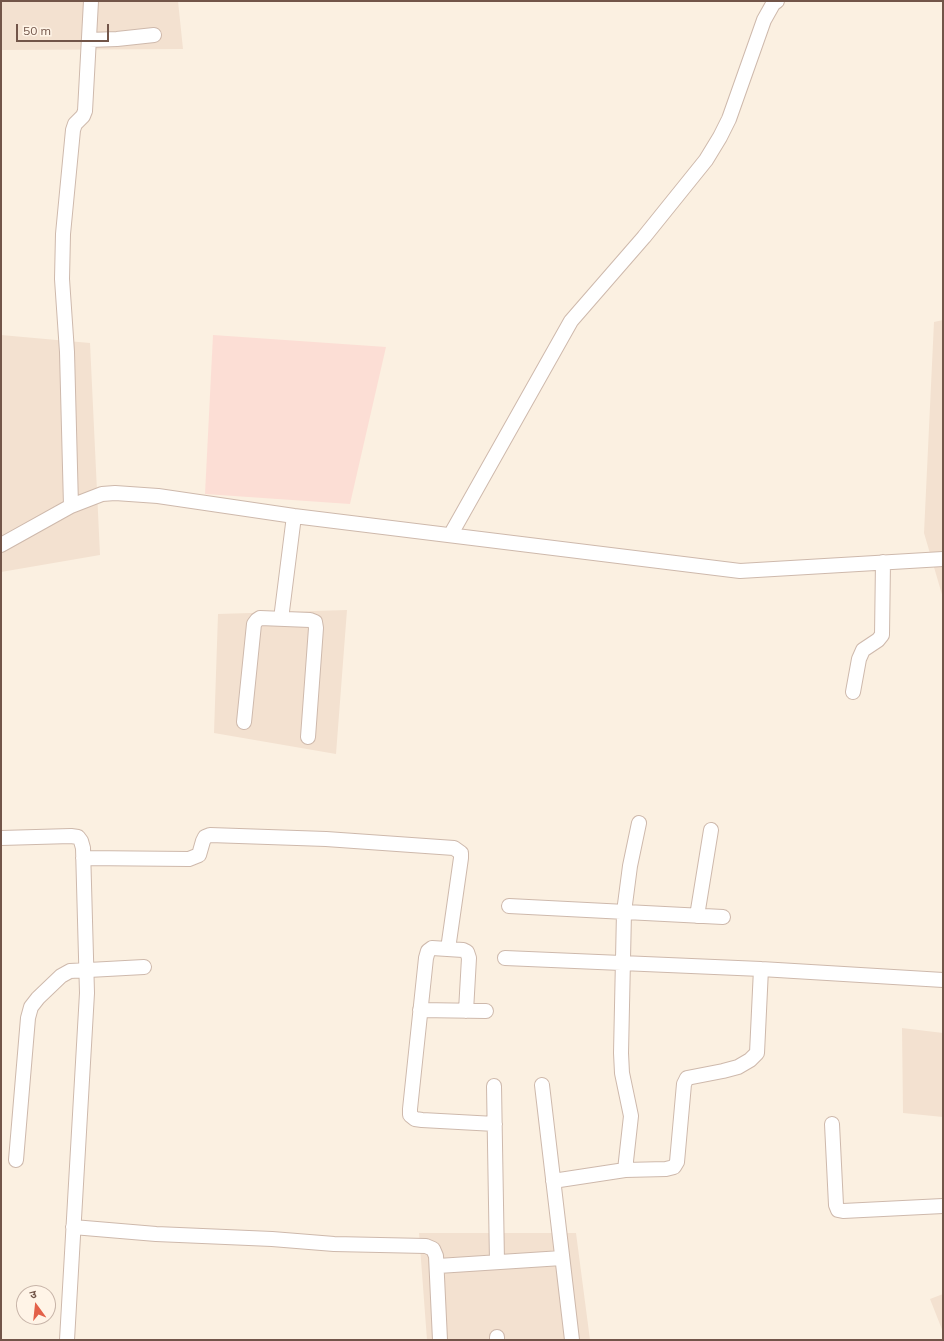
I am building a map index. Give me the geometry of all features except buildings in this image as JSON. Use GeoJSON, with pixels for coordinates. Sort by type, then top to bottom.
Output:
{"type":"FeatureCollection","features":[{"type":"Feature","properties":{"kind":"street"},"geometry":{"type":"LineString","coordinates":[[71,506],[67,352],[62,279],[63,234],[73,130],[75,124],[83,116],[85,111],[91,1]]}},
{"type":"Feature","properties":{"kind":"street"},"geometry":{"type":"LineString","coordinates":[[451,534],[571,321],[649,232],[706,160],[729,119],[764,20],[773,4],[777,1]]}},
{"type":"Feature","properties":{"kind":"street"},"geometry":{"type":"LineString","coordinates":[[88,40],[154,35]]}},
{"type":"Feature","properties":{"kind":"street"},"geometry":{"type":"LineString","coordinates":[[1,545],[71,506],[102,494],[115,493],[158,496],[294,516],[451,534],[509,543],[740,571],[943,559]]}},
{"type":"Feature","properties":{"kind":"street"},"geometry":{"type":"LineString","coordinates":[[281,619],[294,516]]}},
{"type":"Feature","properties":{"kind":"street"},"geometry":{"type":"LineString","coordinates":[[853,692],[859,659],[863,650],[878,640],[882,635],[883,562]]}},
{"type":"Feature","properties":{"kind":"street"},"geometry":{"type":"LineString","coordinates":[[244,722],[254,624],[256,620],[260,618],[310,620],[315,622],[316,628],[308,737]]}},
{"type":"Feature","properties":{"kind":"street"},"geometry":{"type":"LineString","coordinates":[[626,1170],[631,1116],[622,1073],[621,1053],[624,912],[630,866],[640,823]]}},
{"type":"Feature","properties":{"kind":"street"},"geometry":{"type":"LineString","coordinates":[[697,916],[712,830]]}},
{"type":"Feature","properties":{"kind":"street"},"geometry":{"type":"LineString","coordinates":[[83,858],[189,859],[199,855],[203,841],[210,835],[326,839],[454,848],[461,853],[461,858],[448,949]]}},
{"type":"Feature","properties":{"kind":"street"},"geometry":{"type":"LineString","coordinates":[[1,838],[71,836],[78,837],[83,848],[86,970],[85,1033],[67,1340]]}},
{"type":"Feature","properties":{"kind":"street"},"geometry":{"type":"LineString","coordinates":[[508,906],[723,917]]}},
{"type":"Feature","properties":{"kind":"street"},"geometry":{"type":"LineString","coordinates":[[466,1011],[469,958],[468,952],[463,950],[432,948],[428,951],[426,958],[410,1115],[415,1119],[422,1120],[495,1124]]}},
{"type":"Feature","properties":{"kind":"street"},"geometry":{"type":"LineString","coordinates":[[505,958],[623,962],[943,980]]}},
{"type":"Feature","properties":{"kind":"street"},"geometry":{"type":"LineString","coordinates":[[16,1160],[28,1018],[31,1006],[61,976],[70,972],[144,967]]}},
{"type":"Feature","properties":{"kind":"street"},"geometry":{"type":"LineString","coordinates":[[553,1181],[626,1170],[666,1169],[674,1167],[677,1162],[684,1084],[687,1078],[738,1067],[750,1060],[757,1053],[761,969]]}},
{"type":"Feature","properties":{"kind":"street"},"geometry":{"type":"LineString","coordinates":[[420,1010],[486,1011]]}},
{"type":"Feature","properties":{"kind":"street"},"geometry":{"type":"LineString","coordinates":[[542,1084],[572,1340]]}},
{"type":"Feature","properties":{"kind":"street"},"geometry":{"type":"LineString","coordinates":[[494,1086],[497,1262]]}},
{"type":"Feature","properties":{"kind":"street"},"geometry":{"type":"LineString","coordinates":[[832,1124],[836,1205],[838,1210],[943,1206]]}},
{"type":"Feature","properties":{"kind":"street"},"geometry":{"type":"LineString","coordinates":[[73,1227],[156,1234],[334,1244],[426,1246],[433,1249],[438,1266],[440,1340]]}},
{"type":"Feature","properties":{"kind":"street"},"geometry":{"type":"LineString","coordinates":[[438,1266],[562,1258]]}},
{"type":"Feature","properties":{"kind":"shaded area"},"geometry":{"type":"Polygon","coordinates":[[[1,1],[178,1],[183,49],[1,50],[1,1]]]}},
{"type":"Feature","properties":{"kind":"shaded area"},"geometry":{"type":"Polygon","coordinates":[[[943,320],[943,598],[924,533],[934,322],[943,320]]]}},
{"type":"Feature","properties":{"kind":"shaded area"},"geometry":{"type":"Polygon","coordinates":[[[1,335],[90,343],[100,555],[1,572],[1,335]]]}},
{"type":"Feature","properties":{"kind":"shaded area"},"geometry":{"type":"Polygon","coordinates":[[[213,335],[386,347],[350,504],[205,494],[213,335]]]}},
{"type":"Feature","properties":{"kind":"shaded area"},"geometry":{"type":"Polygon","coordinates":[[[347,610],[336,754],[214,733],[218,614],[347,610]]]}},
{"type":"Feature","properties":{"kind":"shaded area"},"geometry":{"type":"Polygon","coordinates":[[[902,1028],[943,1033],[943,1117],[903,1113],[902,1028]]]}},
{"type":"Feature","properties":{"kind":"shaded area"},"geometry":{"type":"Polygon","coordinates":[[[419,1233],[576,1233],[590,1340],[427,1340],[419,1233]]]}},
{"type":"Feature","properties":{"kind":"shaded area"},"geometry":{"type":"Polygon","coordinates":[[[943,1294],[943,1332],[930,1299],[943,1294]]]}}]}
